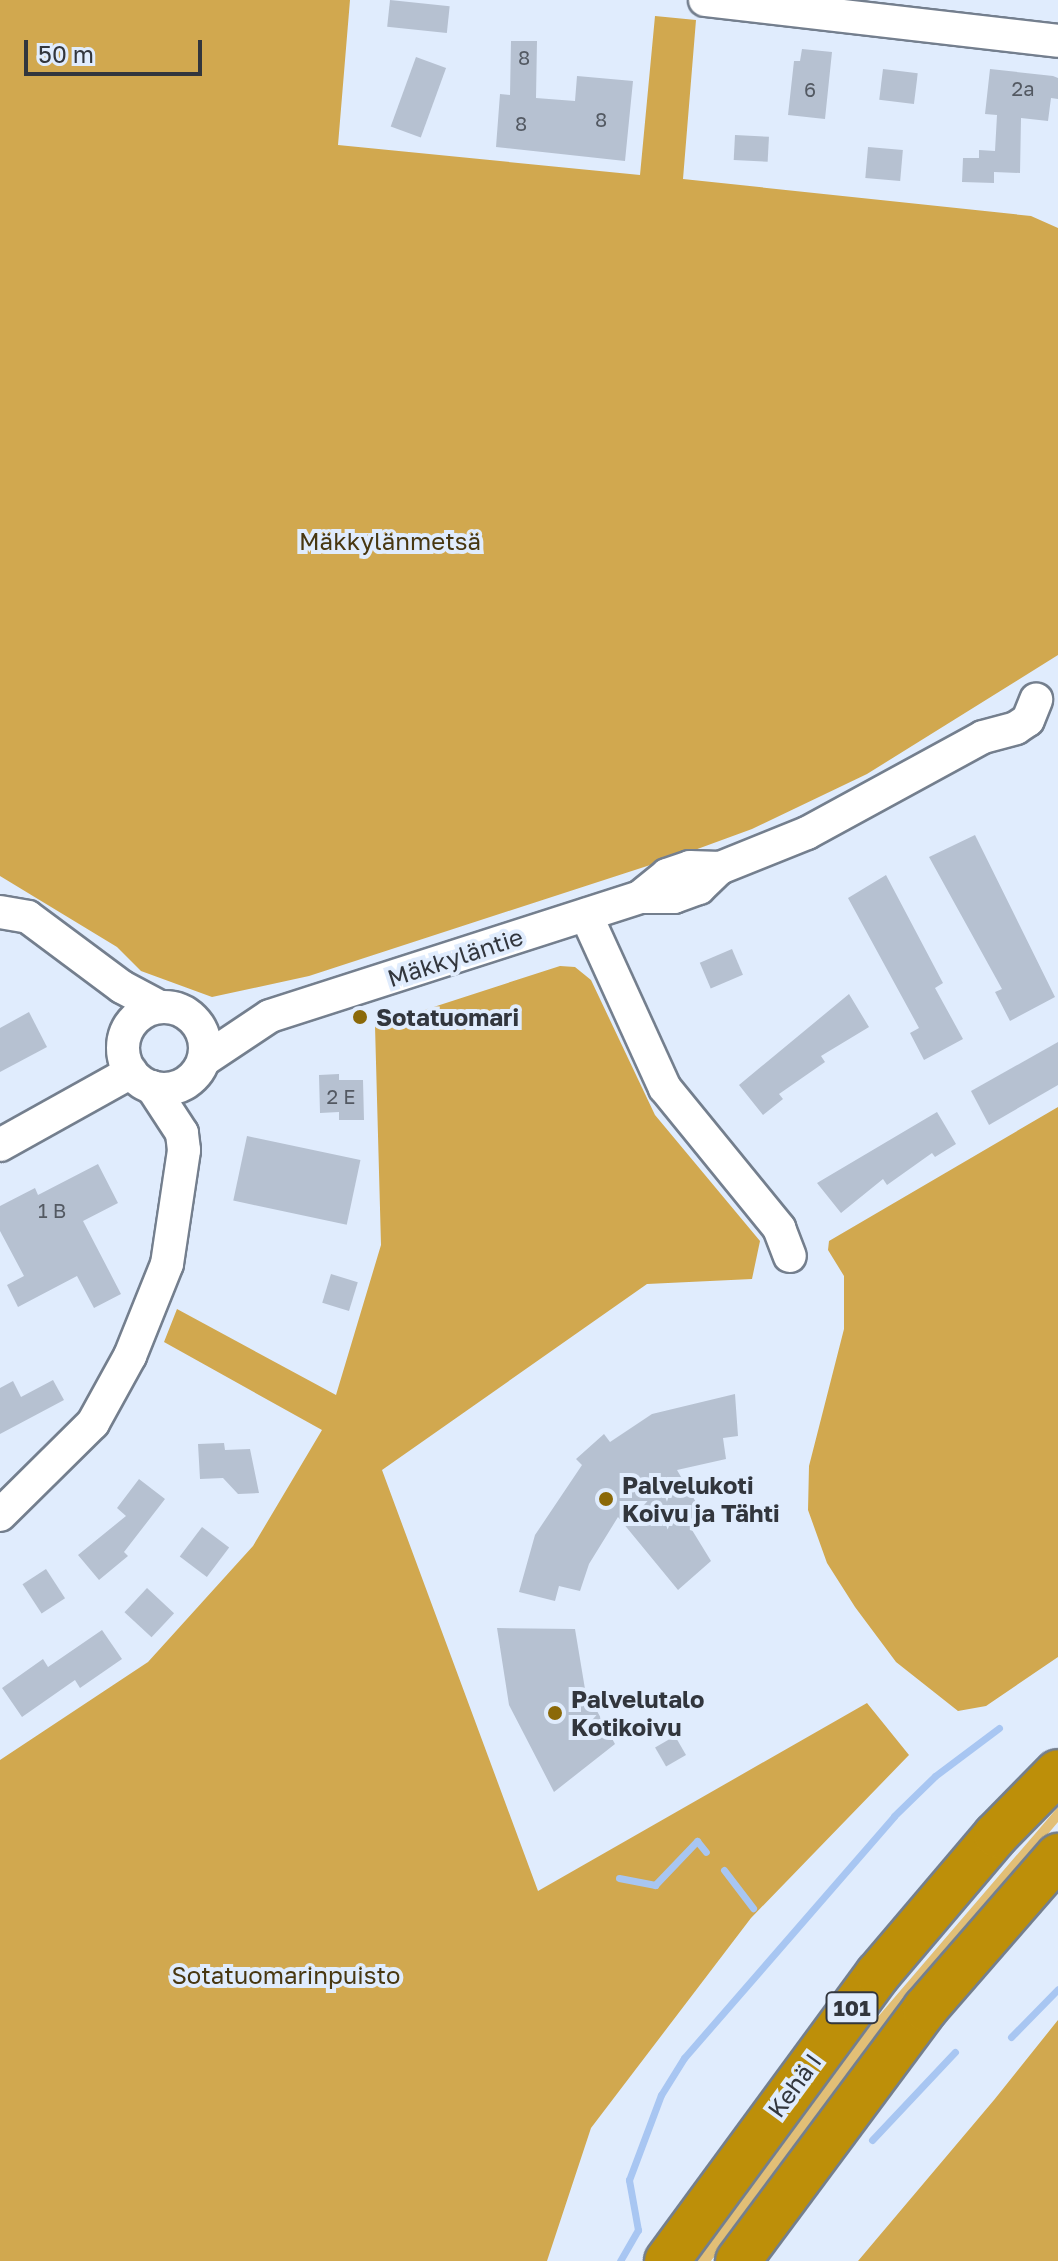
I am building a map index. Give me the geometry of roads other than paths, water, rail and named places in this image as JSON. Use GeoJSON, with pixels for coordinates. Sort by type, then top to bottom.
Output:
{"type":"FeatureCollection","features":[{"type":"Feature","properties":{"kind":"highway","name":"Kehä I"},"geometry":{"type":"LineString","coordinates":[[667,2261],[878,1974],[996,1835],[1058,1772]]}},
{"type":"Feature","properties":{"kind":"highway","name":"101"},"geometry":{"type":"LineString","coordinates":[[738,2261],[925,2009],[1058,1856]]}},
{"type":"Feature","properties":{"kind":"street"},"geometry":{"type":"LineString","coordinates":[[705,0],[1058,41]]}},
{"type":"Feature","properties":{"kind":"street","name":"Mäkkyläntie"},"geometry":{"type":"LineString","coordinates":[[192,1017],[270,1016],[640,897],[674,897],[699,888],[720,868],[807,833],[983,737],[1016,728],[1028,720],[1047,693]]}},
{"type":"Feature","properties":{"kind":"street"},"geometry":{"type":"LineString","coordinates":[[3,914],[28,917],[122,987],[160,1007],[192,1017],[204,1037],[191,1118],[182,1133]]}},
{"type":"Feature","properties":{"kind":"street"},"geometry":{"type":"LineString","coordinates":[[3,914],[17,933],[109,1004],[126,1033]]}},
{"type":"Feature","properties":{"kind":"street"},"geometry":{"type":"LineString","coordinates":[[586,915],[665,1088],[779,1228],[790,1256]]}},
{"type":"Feature","properties":{"kind":"street"},"geometry":{"type":"LineString","coordinates":[[0,1515],[93,1423],[130,1356],[167,1264],[184,1150],[182,1133],[124,1053],[126,1033],[140,1015],[160,1007]]}},
{"type":"Feature","properties":{"kind":"street","name":"Mäkkyläntie"},"geometry":{"type":"LineString","coordinates":[[201,1066],[270,1016]]}},
{"type":"Feature","properties":{"kind":"street"},"geometry":{"type":"LineString","coordinates":[[0,1145],[141,1080],[173,1088],[201,1066]]}},
{"type":"Feature","properties":{"kind":"waterway"},"geometry":{"type":"LineString","coordinates":[[620,2261],[638,2230],[629,2180],[661,2095],[684,2058],[894,1816],[935,1776],[999,1728]]}},
{"type":"Feature","properties":{"kind":"waterway"},"geometry":{"type":"LineString","coordinates":[[619,1878],[655,1885],[697,1841],[706,1852]]}},
{"type":"Feature","properties":{"kind":"waterway"},"geometry":{"type":"LineString","coordinates":[[724,1870],[753,1908]]}},
{"type":"Feature","properties":{"kind":"waterway"},"geometry":{"type":"LineString","coordinates":[[1011,2037],[1058,1989]]}},
{"type":"Feature","properties":{"kind":"waterway"},"geometry":{"type":"LineString","coordinates":[[872,2140],[955,2052]]}},
{"type":"Feature","properties":{"kind":"place","name":"Sotatuomari"},"geometry":{"type":"Point","coordinates":[360,1017]}},
{"type":"Feature","properties":{"kind":"place","name":"Palvelukoti Koivu ja Tähti"},"geometry":{"type":"Point","coordinates":[606,1499]}},
{"type":"Feature","properties":{"kind":"place","name":"Palvelutalo Kotikoivu"},"geometry":{"type":"Point","coordinates":[555,1713]}},
{"type":"Feature","properties":{"kind":"park label","name":"Mäkkylänmetsä"},"geometry":{"type":"Point","coordinates":[390,541]}},
{"type":"Feature","properties":{"kind":"park label","name":"Sotatuomarinpuisto"},"geometry":{"type":"Point","coordinates":[286,1975]}}]}
